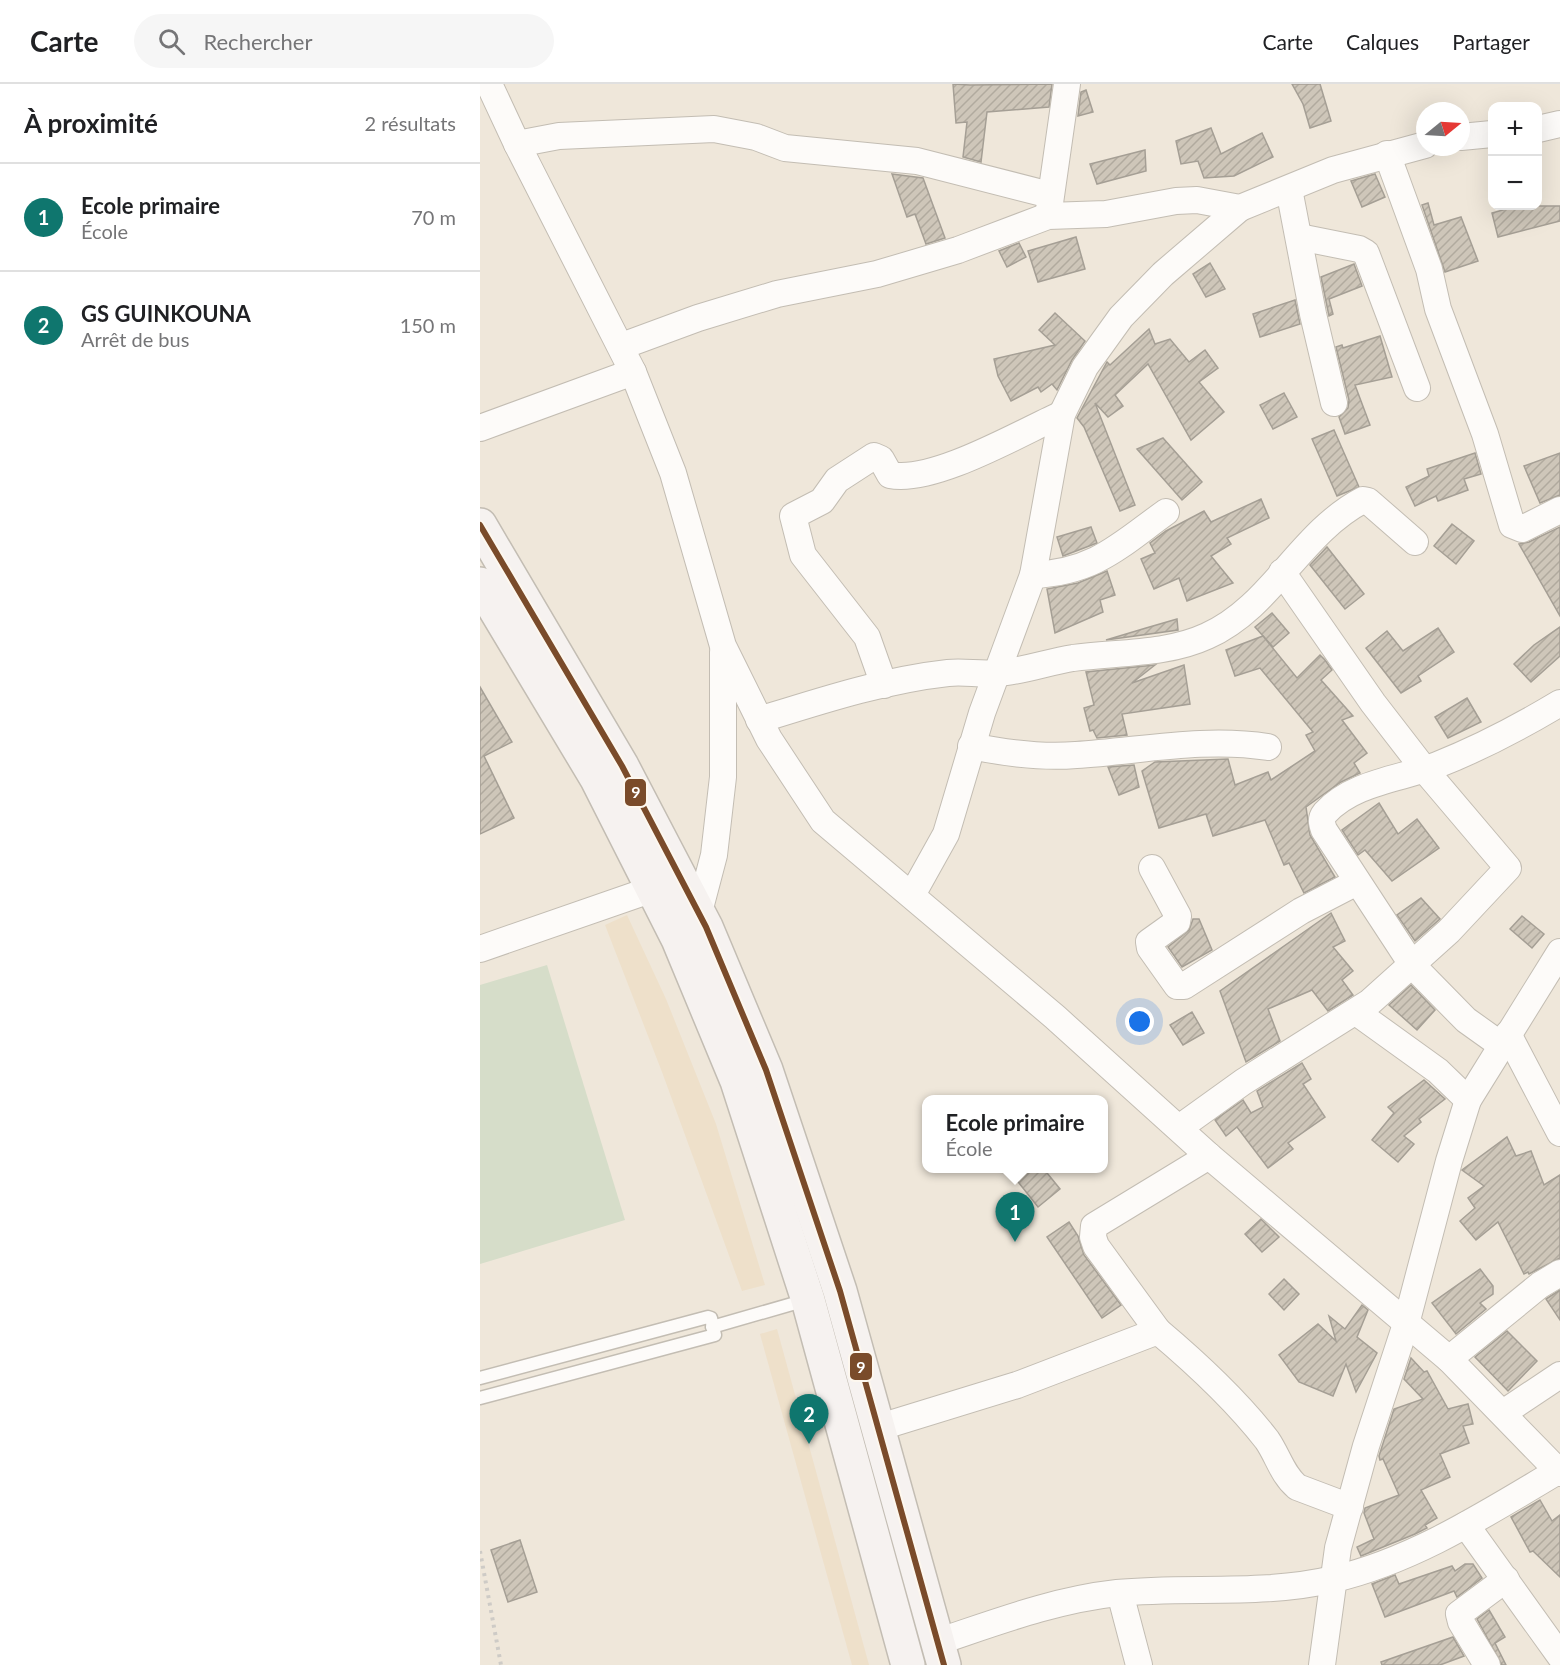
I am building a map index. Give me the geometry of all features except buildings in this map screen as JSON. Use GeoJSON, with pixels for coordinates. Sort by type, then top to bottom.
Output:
{"type":"FeatureCollection","features":[{"type":"Feature","properties":{"kind":"street"},"geometry":{"type":"LineString","coordinates":[[480,525],[495,588],[597,778],[678,939],[737,1081],[877,1428],[941,1654],[1064,1601],[1120,1593],[1244,1590],[1332,1580],[1378,1567],[1466,1525],[1559,1472],[1449,1359],[1209,1156],[1081,1040],[823,821],[759,720],[723,646],[673,472],[633,372],[489,84]]}},
{"type":"Feature","properties":{"kind":"street"},"geometry":{"type":"LineString","coordinates":[[1049,205],[1067,84]]}},
{"type":"Feature","properties":{"kind":"street"},"geometry":{"type":"LineString","coordinates":[[1542,128],[1560,124]]}},
{"type":"Feature","properties":{"kind":"street"},"geometry":{"type":"LineString","coordinates":[[517,144],[559,136],[714,129],[756,137],[785,148],[916,161],[1049,205],[1106,214],[1176,201],[1197,200],[1240,208]]}},
{"type":"Feature","properties":{"kind":"street"},"geometry":{"type":"LineString","coordinates":[[1470,136],[1488,134]]}},
{"type":"Feature","properties":{"kind":"street"},"geometry":{"type":"LineString","coordinates":[[912,896],[946,834],[971,746],[1034,575],[1062,414],[1085,367],[1122,317],[1163,274],[1240,208],[1333,170],[1416,147]]}},
{"type":"Feature","properties":{"kind":"street"},"geometry":{"type":"LineString","coordinates":[[1387,154],[1428,269],[1438,309],[1485,434],[1512,525],[1522,529],[1560,510]]}},
{"type":"Feature","properties":{"kind":"street"},"geometry":{"type":"LineString","coordinates":[[1289,189],[1313,315],[1334,403]]}},
{"type":"Feature","properties":{"kind":"street"},"geometry":{"type":"LineString","coordinates":[[622,346],[698,318],[777,294],[877,274],[958,250],[1049,205]]}},
{"type":"Feature","properties":{"kind":"street"},"geometry":{"type":"LineString","coordinates":[[1299,237],[1366,253],[1418,388]]}},
{"type":"Feature","properties":{"kind":"street"},"geometry":{"type":"LineString","coordinates":[[480,428],[633,372]]}},
{"type":"Feature","properties":{"kind":"street"},"geometry":{"type":"LineString","coordinates":[[884,685],[867,638],[803,555],[793,516],[822,501],[837,480],[866,459],[874,456],[881,459],[890,475],[901,477],[947,467],[1062,414]]}},
{"type":"Feature","properties":{"kind":"street"},"geometry":{"type":"LineString","coordinates":[[759,720],[832,697],[950,672],[997,674],[1072,658],[1142,652],[1205,638],[1237,621],[1324,527],[1363,500],[1368,501],[1415,542]]}},
{"type":"Feature","properties":{"kind":"street"},"geometry":{"type":"LineString","coordinates":[[1034,575],[1055,574],[1101,560],[1166,512]]}},
{"type":"Feature","properties":{"kind":"street"},"geometry":{"type":"LineString","coordinates":[[1179,1128],[1243,1082],[1356,1012],[1413,966],[1506,873],[1508,868],[1424,769],[1314,621],[1282,572]]}},
{"type":"Feature","properties":{"kind":"street"},"geometry":{"type":"LineString","coordinates":[[495,588],[622,766],[699,912],[766,1070],[824,1295],[908,1665]]}},
{"type":"Feature","properties":{"kind":"street"},"geometry":{"type":"LineString","coordinates":[[699,912],[714,855],[723,777],[723,646]]}},
{"type":"Feature","properties":{"kind":"street"},"geometry":{"type":"LineString","coordinates":[[1560,703],[1482,746],[1424,769],[1388,778],[1360,790],[1323,815],[1321,821],[1324,830],[1413,966],[1466,1020],[1505,1039],[1560,1133]]}},
{"type":"Feature","properties":{"kind":"street"},"geometry":{"type":"LineString","coordinates":[[971,746],[1004,753],[1074,756],[1172,745],[1235,742],[1268,747]]}},
{"type":"Feature","properties":{"kind":"street"},"geometry":{"type":"LineString","coordinates":[[1152,868],[1178,916],[1177,922],[1149,942],[1150,948],[1177,986],[1184,986],[1301,911],[1357,882]]}},
{"type":"Feature","properties":{"kind":"street"},"geometry":{"type":"LineString","coordinates":[[480,950],[653,889]]}},
{"type":"Feature","properties":{"kind":"street"},"geometry":{"type":"LineString","coordinates":[[1322,1665],[1332,1580],[1366,1446],[1407,1324],[1449,1161],[1468,1100],[1505,1039],[1557,964]]}},
{"type":"Feature","properties":{"kind":"street"},"geometry":{"type":"LineString","coordinates":[[1356,1012],[1438,1071],[1468,1100]]}},
{"type":"Feature","properties":{"kind":"street"},"geometry":{"type":"LineString","coordinates":[[1209,1156],[1094,1226],[1092,1237],[1145,1317],[1192,1360],[1266,1439],[1290,1481],[1297,1487],[1350,1508]]}},
{"type":"Feature","properties":{"kind":"street"},"geometry":{"type":"LineString","coordinates":[[1449,1359],[1540,1285],[1560,1273]]}},
{"type":"Feature","properties":{"kind":"street"},"geometry":{"type":"LineString","coordinates":[[877,1428],[1017,1385],[1158,1331]]}},
{"type":"Feature","properties":{"kind":"street"},"geometry":{"type":"LineString","coordinates":[[1503,1413],[1560,1375]]}},
{"type":"Feature","properties":{"kind":"street"},"geometry":{"type":"LineString","coordinates":[[1466,1525],[1560,1656]]}},
{"type":"Feature","properties":{"kind":"street"},"geometry":{"type":"LineString","coordinates":[[1487,1665],[1461,1622],[1459,1614],[1462,1609],[1506,1579]]}},
{"type":"Feature","properties":{"kind":"street"},"geometry":{"type":"LineString","coordinates":[[1120,1593],[1138,1665]]}},
{"type":"Feature","properties":{"kind":"lane"},"geometry":{"type":"LineString","coordinates":[[712,1327],[824,1295]]}},
{"type":"Feature","properties":{"kind":"lane"},"geometry":{"type":"LineString","coordinates":[[480,1378],[711,1318],[713,1337],[480,1398]]}},
{"type":"Feature","properties":{"kind":"path"},"geometry":{"type":"LineString","coordinates":[[480,1551],[501,1665]]}},
{"type":"Feature","properties":{"kind":"shaded area"},"geometry":{"type":"Polygon","coordinates":[[[627,915],[666,999],[716,1124],[765,1285],[742,1291],[662,1072],[605,925],[627,915]]]}},
{"type":"Feature","properties":{"kind":"shaded area"},"geometry":{"type":"Polygon","coordinates":[[[777,1329],[869,1665],[852,1665],[760,1334],[777,1329]]]}},
{"type":"Feature","properties":{"kind":"green space"},"geometry":{"type":"Polygon","coordinates":[[[547,965],[625,1220],[480,1264],[480,985],[547,965]]]}},
{"type":"Feature","properties":{"kind":"transit line","name":"9"},"geometry":{"type":"LineString","coordinates":[[480,525],[622,766],[706,927],[766,1070],[840,1291],[944,1665]]}},
{"type":"Feature","properties":{"kind":"place","name":"Ecole primaire"},"geometry":{"type":"Point","coordinates":[1015,1242]}},
{"type":"Feature","properties":{"kind":"place","name":"GS GUINKOUNA"},"geometry":{"type":"Point","coordinates":[809,1444]}}]}
